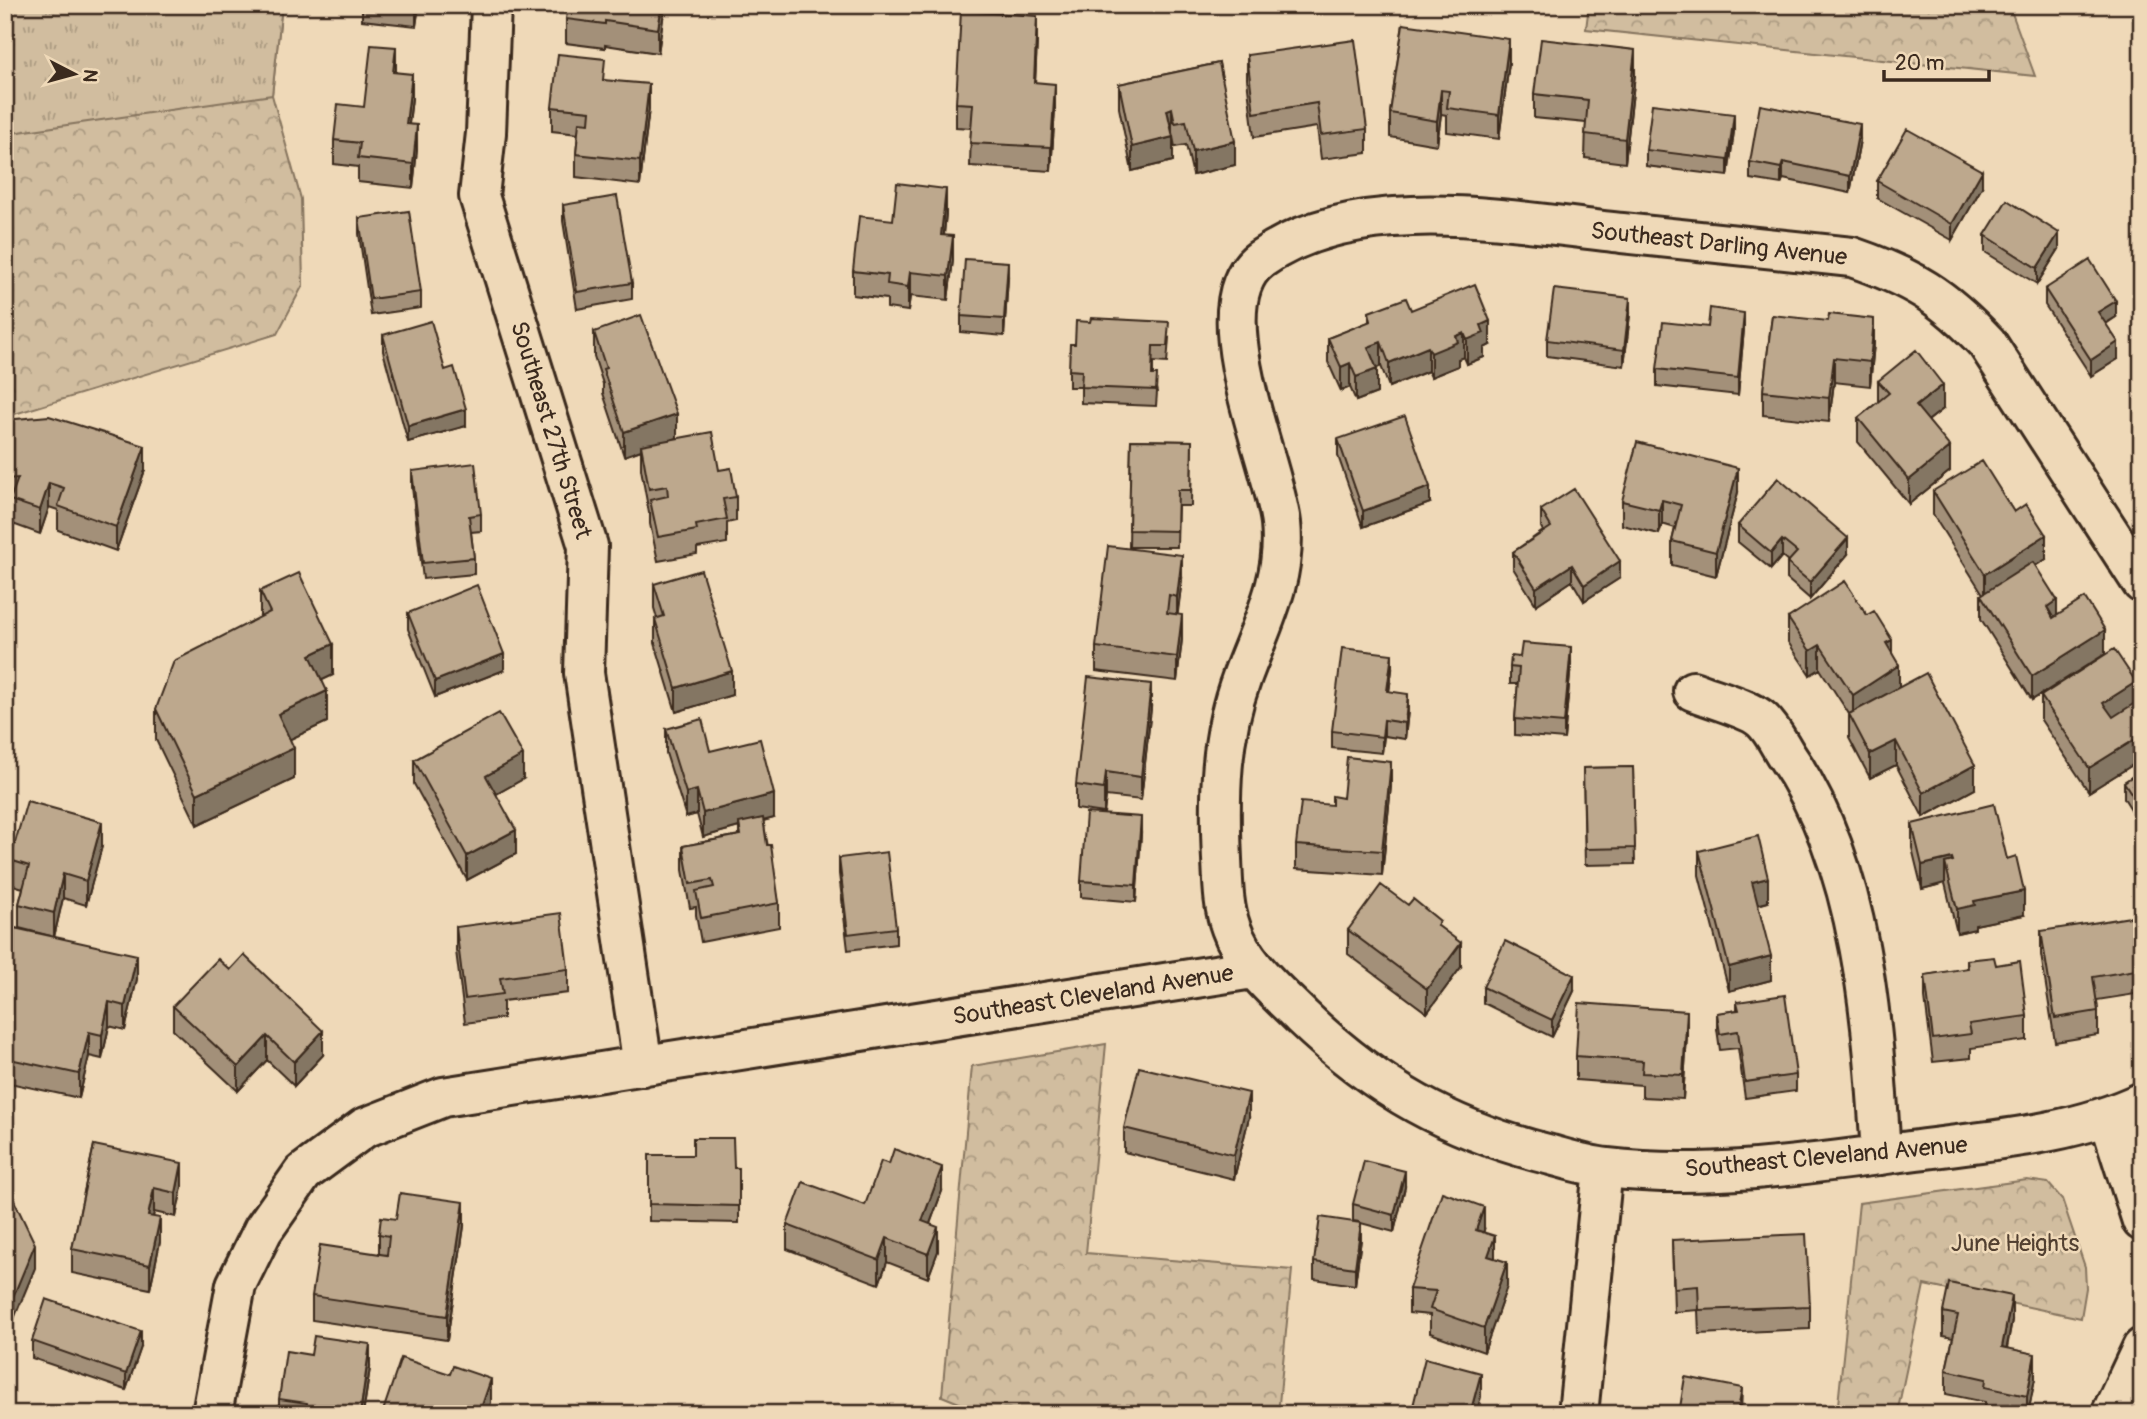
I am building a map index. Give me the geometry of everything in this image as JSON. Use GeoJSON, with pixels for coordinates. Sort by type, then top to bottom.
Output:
{"type":"FeatureCollection","features":[{"type":"Feature","properties":{"kind":"street","name":"Southeast 27th Street"},"geometry":{"type":"LineString","coordinates":[[491,5],[486,133],[479,196],[588,546],[584,673],[643,1066]]}},
{"type":"Feature","properties":{"kind":"street","name":"Southeast Darling Avenue"},"geometry":{"type":"LineString","coordinates":[[1253,969],[1231,928],[1223,886],[1219,803],[1230,720],[1241,680],[1273,603],[1281,563],[1281,521],[1236,335],[1238,294],[1259,260],[1309,235],[1348,224],[1434,214],[1852,257],[1891,270],[1927,289],[1959,314],[1986,344],[2142,583]]}},
{"type":"Feature","properties":{"kind":"street"},"geometry":{"type":"LineString","coordinates":[[1693,691],[1761,718],[1808,786],[1845,888],[1865,973],[1876,1071],[1881,1155]]}},
{"type":"Feature","properties":{"kind":"street","name":"Southeast Cleveland Avenue"},"geometry":{"type":"LineString","coordinates":[[212,1414],[236,1285],[263,1230],[303,1173],[364,1128],[443,1097],[1253,969],[1362,1071],[1427,1113],[1500,1143],[1603,1168],[1706,1172],[1881,1155],[2014,1138],[2126,1110]]}},
{"type":"Feature","properties":{"kind":"street"},"geometry":{"type":"LineString","coordinates":[[2126,1110],[2142,1221]]}},
{"type":"Feature","properties":{"kind":"street"},"geometry":{"type":"LineString","coordinates":[[1578,1414],[1603,1168]]}},
{"type":"Feature","properties":{"kind":"street"},"geometry":{"type":"LineString","coordinates":[[2111,1414],[2142,1348]]}},
{"type":"Feature","properties":{"kind":"green space"},"geometry":{"type":"Polygon","coordinates":[[[5,5],[282,5],[272,95],[301,199],[303,285],[277,334],[5,417],[5,5]]]}},
{"type":"Feature","properties":{"kind":"green space"},"geometry":{"type":"Polygon","coordinates":[[[5,5],[282,5],[272,95],[5,134],[5,5]]]}},
{"type":"Feature","properties":{"kind":"green space"},"geometry":{"type":"Polygon","coordinates":[[[1589,5],[2009,5],[2035,76],[1586,29],[1589,5]]]}},
{"type":"Feature","properties":{"kind":"green space"},"geometry":{"type":"Polygon","coordinates":[[[1106,1044],[1086,1253],[1292,1270],[1278,1414],[986,1414],[942,1396],[972,1066],[1106,1044]]]}},
{"type":"Feature","properties":{"kind":"green space","name":"June Heights"},"geometry":{"type":"Polygon","coordinates":[[[2027,1180],[2048,1183],[2062,1199],[2085,1267],[2086,1288],[2081,1318],[1924,1285],[1897,1414],[1837,1414],[1859,1203],[2027,1180]]]}},
{"type":"Feature","properties":{"kind":"building"},"geometry":{"type":"Polygon","coordinates":[[[376,5],[417,5],[416,10],[376,5]]]}},
{"type":"Feature","properties":{"kind":"building"},"geometry":{"type":"Polygon","coordinates":[[[568,5],[662,5],[658,29],[605,21],[605,24],[566,19],[568,5]]]}},
{"type":"Feature","properties":{"kind":"building"},"geometry":{"type":"Polygon","coordinates":[[[961,11],[1037,16],[1034,82],[1055,84],[1051,147],[970,143],[973,104],[956,103],[961,11]]]}},
{"type":"Feature","properties":{"kind":"building"},"geometry":{"type":"Polygon","coordinates":[[[1403,24],[1509,39],[1499,115],[1447,108],[1449,91],[1441,90],[1437,121],[1390,113],[1403,24]]]}},
{"type":"Feature","properties":{"kind":"building"},"geometry":{"type":"Polygon","coordinates":[[[1541,39],[1635,50],[1625,139],[1585,134],[1588,100],[1534,94],[1541,39]]]}},
{"type":"Feature","properties":{"kind":"building"},"geometry":{"type":"Polygon","coordinates":[[[1355,40],[1367,129],[1321,135],[1317,103],[1254,113],[1247,55],[1355,40]]]}},
{"type":"Feature","properties":{"kind":"building"},"geometry":{"type":"Polygon","coordinates":[[[371,45],[396,47],[393,72],[412,74],[406,124],[417,125],[413,164],[358,158],[360,143],[334,140],[338,104],[364,107],[371,45]]]}},
{"type":"Feature","properties":{"kind":"building"},"geometry":{"type":"Polygon","coordinates":[[[558,54],[605,59],[603,80],[649,84],[640,161],[576,154],[579,122],[589,123],[590,111],[552,107],[558,54]]]}},
{"type":"Feature","properties":{"kind":"building"},"geometry":{"type":"Polygon","coordinates":[[[1219,63],[1235,141],[1193,151],[1186,121],[1175,123],[1172,108],[1167,110],[1173,137],[1132,147],[1119,84],[1219,63]]]}},
{"type":"Feature","properties":{"kind":"building"},"geometry":{"type":"Polygon","coordinates":[[[1652,104],[1734,114],[1728,160],[1646,150],[1652,104]]]}},
{"type":"Feature","properties":{"kind":"building"},"geometry":{"type":"Polygon","coordinates":[[[1760,105],[1860,124],[1850,176],[1783,162],[1781,168],[1750,162],[1760,105]]]}},
{"type":"Feature","properties":{"kind":"building"},"geometry":{"type":"Polygon","coordinates":[[[1907,129],[1982,171],[1952,224],[1877,181],[1907,129]]]}},
{"type":"Feature","properties":{"kind":"building"},"geometry":{"type":"Polygon","coordinates":[[[897,183],[946,189],[941,235],[953,236],[948,276],[910,272],[908,287],[887,284],[888,275],[853,271],[859,216],[893,220],[897,183]]]}},
{"type":"Feature","properties":{"kind":"building"},"geometry":{"type":"Polygon","coordinates":[[[617,196],[632,283],[577,292],[563,205],[617,196]]]}},
{"type":"Feature","properties":{"kind":"building"},"geometry":{"type":"Polygon","coordinates":[[[2007,200],[2059,233],[2037,268],[1985,235],[2007,200]]]}},
{"type":"Feature","properties":{"kind":"building"},"geometry":{"type":"Polygon","coordinates":[[[409,211],[421,292],[371,299],[359,218],[409,211]]]}},
{"type":"Feature","properties":{"kind":"building"},"geometry":{"type":"Polygon","coordinates":[[[965,259],[1008,262],[1004,319],[961,316],[965,259]]]}},
{"type":"Feature","properties":{"kind":"building"},"geometry":{"type":"Polygon","coordinates":[[[2090,260],[2116,301],[2098,312],[2118,342],[2091,360],[2045,289],[2090,260]]]}},
{"type":"Feature","properties":{"kind":"building"},"geometry":{"type":"Polygon","coordinates":[[[1475,284],[1490,321],[1481,325],[1484,333],[1467,340],[1464,333],[1456,336],[1458,342],[1431,353],[1428,347],[1389,363],[1381,342],[1368,347],[1377,369],[1356,377],[1350,363],[1341,367],[1328,338],[1371,321],[1369,312],[1406,298],[1411,310],[1475,284]]]}},
{"type":"Feature","properties":{"kind":"building"},"geometry":{"type":"Polygon","coordinates":[[[1554,289],[1630,298],[1624,350],[1547,340],[1554,289]]]}},
{"type":"Feature","properties":{"kind":"building"},"geometry":{"type":"Polygon","coordinates":[[[1710,308],[1744,313],[1738,378],[1657,369],[1663,322],[1708,327],[1710,308]]]}},
{"type":"Feature","properties":{"kind":"building"},"geometry":{"type":"Polygon","coordinates":[[[1829,314],[1874,319],[1870,362],[1834,358],[1829,398],[1763,391],[1772,315],[1828,321],[1829,314]]]}},
{"type":"Feature","properties":{"kind":"building"},"geometry":{"type":"Polygon","coordinates":[[[641,315],[677,414],[624,432],[594,332],[641,315]]]}},
{"type":"Feature","properties":{"kind":"building"},"geometry":{"type":"Polygon","coordinates":[[[1091,318],[1169,322],[1167,346],[1153,346],[1152,375],[1157,375],[1156,390],[1081,387],[1082,371],[1069,370],[1070,344],[1075,344],[1076,321],[1090,322],[1091,318]]]}},
{"type":"Feature","properties":{"kind":"building"},"geometry":{"type":"Polygon","coordinates":[[[431,321],[445,370],[454,367],[466,409],[408,426],[383,335],[431,321]]]}},
{"type":"Feature","properties":{"kind":"building"},"geometry":{"type":"Polygon","coordinates":[[[1916,350],[1943,385],[1916,406],[1950,447],[1909,480],[1858,418],[1889,393],[1878,381],[1916,350]]]}},
{"type":"Feature","properties":{"kind":"building"},"geometry":{"type":"Polygon","coordinates":[[[49,416],[145,446],[116,527],[58,506],[64,488],[49,483],[40,510],[10,500],[18,478],[5,479],[5,420],[49,416]]]}},
{"type":"Feature","properties":{"kind":"building"},"geometry":{"type":"Polygon","coordinates":[[[1405,416],[1430,487],[1363,511],[1338,439],[1405,416]]]}},
{"type":"Feature","properties":{"kind":"building"},"geometry":{"type":"Polygon","coordinates":[[[712,432],[719,470],[731,468],[736,497],[723,499],[727,519],[696,525],[697,530],[658,537],[650,500],[668,496],[667,486],[649,489],[641,445],[712,432]]]}},
{"type":"Feature","properties":{"kind":"building"},"geometry":{"type":"Polygon","coordinates":[[[1131,440],[1192,441],[1191,490],[1178,490],[1177,531],[1129,530],[1131,440]]]}},
{"type":"Feature","properties":{"kind":"building"},"geometry":{"type":"Polygon","coordinates":[[[1637,442],[1738,468],[1716,552],[1672,541],[1681,505],[1662,500],[1659,510],[1622,501],[1637,442]]]}},
{"type":"Feature","properties":{"kind":"building"},"geometry":{"type":"Polygon","coordinates":[[[1982,461],[2014,512],[2026,504],[2046,535],[1985,574],[1933,491],[1982,461]]]}},
{"type":"Feature","properties":{"kind":"building"},"geometry":{"type":"Polygon","coordinates":[[[475,463],[481,514],[469,516],[474,558],[423,563],[412,471],[475,463]]]}},
{"type":"Feature","properties":{"kind":"building"},"geometry":{"type":"Polygon","coordinates":[[[1778,478],[1848,538],[1810,582],[1787,563],[1797,552],[1782,540],[1771,553],[1738,525],[1778,478]]]}},
{"type":"Feature","properties":{"kind":"building"},"geometry":{"type":"Polygon","coordinates":[[[1574,489],[1620,561],[1584,585],[1572,565],[1536,588],[1513,552],[1551,527],[1541,510],[1574,489]]]}},
{"type":"Feature","properties":{"kind":"building"},"geometry":{"type":"Polygon","coordinates":[[[1108,546],[1182,555],[1177,597],[1169,595],[1167,613],[1182,615],[1177,657],[1096,647],[1108,546]]]}},
{"type":"Feature","properties":{"kind":"building"},"geometry":{"type":"Polygon","coordinates":[[[2033,562],[2057,600],[2047,607],[2053,618],[2085,598],[2105,630],[2032,676],[1981,595],[2033,562]]]}},
{"type":"Feature","properties":{"kind":"building"},"geometry":{"type":"Polygon","coordinates":[[[701,570],[732,671],[676,688],[655,619],[664,616],[654,584],[701,570]]]}},
{"type":"Feature","properties":{"kind":"building"},"geometry":{"type":"Polygon","coordinates":[[[299,573],[333,644],[310,655],[327,691],[278,714],[294,748],[197,794],[156,709],[174,661],[270,612],[260,591],[299,573]]]}},
{"type":"Feature","properties":{"kind":"building"},"geometry":{"type":"Polygon","coordinates":[[[1845,581],[1867,615],[1874,611],[1892,640],[1886,643],[1899,665],[1853,695],[1820,645],[1810,651],[1788,618],[1845,581]]]}},
{"type":"Feature","properties":{"kind":"building"},"geometry":{"type":"Polygon","coordinates":[[[477,585],[504,654],[435,681],[408,613],[477,585]]]}},
{"type":"Feature","properties":{"kind":"building"},"geometry":{"type":"Polygon","coordinates":[[[1522,643],[1571,647],[1564,723],[1515,719],[1519,668],[1510,667],[1511,656],[1520,657],[1522,643]]]}},
{"type":"Feature","properties":{"kind":"building"},"geometry":{"type":"Polygon","coordinates":[[[1342,648],[1392,654],[1387,691],[1408,694],[1405,723],[1384,720],[1382,737],[1332,731],[1342,648]]]}},
{"type":"Feature","properties":{"kind":"building"},"geometry":{"type":"Polygon","coordinates":[[[2114,649],[2136,682],[2103,703],[2113,717],[2138,701],[2142,707],[2142,735],[2089,768],[2041,696],[2114,649]]]}},
{"type":"Feature","properties":{"kind":"building"},"geometry":{"type":"Polygon","coordinates":[[[1926,673],[1975,765],[1923,793],[1896,741],[1870,754],[1849,714],[1926,673]]]}},
{"type":"Feature","properties":{"kind":"building"},"geometry":{"type":"Polygon","coordinates":[[[1088,677],[1151,684],[1141,777],[1106,772],[1104,789],[1076,785],[1088,677]]]}},
{"type":"Feature","properties":{"kind":"building"},"geometry":{"type":"Polygon","coordinates":[[[499,713],[523,755],[486,776],[516,830],[467,856],[414,760],[499,713]]]}},
{"type":"Feature","properties":{"kind":"building"},"geometry":{"type":"Polygon","coordinates":[[[702,719],[710,751],[760,739],[774,794],[703,813],[697,790],[686,793],[666,729],[702,719]]]}},
{"type":"Feature","properties":{"kind":"building"},"geometry":{"type":"Polygon","coordinates":[[[1347,757],[1391,762],[1382,851],[1296,845],[1301,802],[1332,805],[1332,796],[1343,798],[1347,757]]]}},
{"type":"Feature","properties":{"kind":"building"},"geometry":{"type":"Polygon","coordinates":[[[1633,767],[1635,848],[1585,849],[1583,768],[1633,767]]]}},
{"type":"Feature","properties":{"kind":"building"},"geometry":{"type":"Polygon","coordinates":[[[2142,770],[2142,810],[2124,782],[2142,770]]]}},
{"type":"Feature","properties":{"kind":"building"},"geometry":{"type":"Polygon","coordinates":[[[27,801],[102,822],[86,881],[63,874],[54,913],[19,904],[29,866],[10,860],[27,801]]]}},
{"type":"Feature","properties":{"kind":"building"},"geometry":{"type":"Polygon","coordinates":[[[1994,804],[2007,859],[2016,856],[2024,891],[1974,901],[1975,905],[1957,909],[1945,863],[1953,861],[1952,858],[1922,865],[1912,824],[1994,804]]]}},
{"type":"Feature","properties":{"kind":"building"},"geometry":{"type":"Polygon","coordinates":[[[1086,813],[1141,817],[1136,885],[1081,881],[1086,813]]]}},
{"type":"Feature","properties":{"kind":"building"},"geometry":{"type":"Polygon","coordinates":[[[763,818],[767,845],[771,845],[779,903],[701,918],[696,891],[714,887],[712,880],[690,884],[683,846],[741,835],[739,823],[763,818]]]}},
{"type":"Feature","properties":{"kind":"building"},"geometry":{"type":"Polygon","coordinates":[[[1758,836],[1768,878],[1752,882],[1771,956],[1729,967],[1699,851],[1758,836]]]}},
{"type":"Feature","properties":{"kind":"building"},"geometry":{"type":"Polygon","coordinates":[[[887,852],[896,928],[848,934],[839,858],[887,852]]]}},
{"type":"Feature","properties":{"kind":"building"},"geometry":{"type":"Polygon","coordinates":[[[1381,885],[1408,905],[1413,899],[1440,921],[1437,925],[1461,943],[1427,989],[1348,930],[1381,885]]]}},
{"type":"Feature","properties":{"kind":"building"},"geometry":{"type":"Polygon","coordinates":[[[561,913],[568,969],[500,978],[503,994],[465,999],[456,927],[561,913]]]}},
{"type":"Feature","properties":{"kind":"building"},"geometry":{"type":"Polygon","coordinates":[[[2137,916],[2142,969],[2093,977],[2098,1011],[2055,1018],[2041,931],[2137,916]]]}},
{"type":"Feature","properties":{"kind":"building"},"geometry":{"type":"Polygon","coordinates":[[[5,926],[137,955],[125,1006],[109,1002],[102,1035],[89,1032],[79,1074],[5,1058],[5,926]]]}},
{"type":"Feature","properties":{"kind":"building"},"geometry":{"type":"Polygon","coordinates":[[[1505,941],[1574,975],[1552,1020],[1483,987],[1505,941]]]}},
{"type":"Feature","properties":{"kind":"building"},"geometry":{"type":"Polygon","coordinates":[[[244,955],[323,1031],[294,1062],[267,1036],[238,1067],[173,1006],[218,959],[230,970],[244,955]]]}},
{"type":"Feature","properties":{"kind":"building"},"geometry":{"type":"Polygon","coordinates":[[[1994,957],[1996,965],[2020,961],[2027,1016],[1969,1024],[1971,1034],[1933,1039],[1925,975],[1968,968],[1967,960],[1994,957]]]}},
{"type":"Feature","properties":{"kind":"building"},"geometry":{"type":"Polygon","coordinates":[[[1785,995],[1796,1075],[1745,1082],[1738,1031],[1720,1034],[1717,1013],[1739,1010],[1737,1002],[1785,995]]]}},
{"type":"Feature","properties":{"kind":"building"},"geometry":{"type":"Polygon","coordinates":[[[1579,1003],[1687,1011],[1683,1075],[1642,1073],[1643,1061],[1576,1056],[1579,1003]]]}},
{"type":"Feature","properties":{"kind":"building"},"geometry":{"type":"Polygon","coordinates":[[[1139,1067],[1249,1093],[1234,1155],[1124,1128],[1139,1067]]]}},
{"type":"Feature","properties":{"kind":"building"},"geometry":{"type":"Polygon","coordinates":[[[693,1138],[733,1138],[734,1168],[739,1168],[739,1206],[649,1204],[649,1155],[693,1155],[693,1138]]]}},
{"type":"Feature","properties":{"kind":"building"},"geometry":{"type":"Polygon","coordinates":[[[94,1145],[182,1163],[176,1193],[154,1188],[148,1216],[160,1218],[150,1265],[72,1249],[94,1145]]]}},
{"type":"Feature","properties":{"kind":"building"},"geometry":{"type":"Polygon","coordinates":[[[894,1149],[942,1167],[922,1221],[938,1227],[928,1254],[887,1238],[879,1260],[787,1225],[803,1182],[865,1205],[881,1161],[889,1164],[894,1149]]]}},
{"type":"Feature","properties":{"kind":"building"},"geometry":{"type":"Polygon","coordinates":[[[1364,1161],[1405,1171],[1394,1215],[1353,1204],[1364,1161]]]}},
{"type":"Feature","properties":{"kind":"building"},"geometry":{"type":"Polygon","coordinates":[[[7,1186],[35,1244],[11,1302],[5,1305],[5,1187],[7,1186]]]}},
{"type":"Feature","properties":{"kind":"building"},"geometry":{"type":"Polygon","coordinates":[[[1442,1192],[1484,1207],[1476,1230],[1495,1236],[1488,1256],[1507,1262],[1484,1328],[1430,1309],[1436,1291],[1409,1289],[1442,1192]]]}},
{"type":"Feature","properties":{"kind":"building"},"geometry":{"type":"Polygon","coordinates":[[[400,1193],[464,1202],[447,1316],[312,1296],[320,1245],[387,1255],[389,1236],[379,1234],[381,1217],[396,1219],[400,1193]]]}},
{"type":"Feature","properties":{"kind":"building"},"geometry":{"type":"Polygon","coordinates":[[[1320,1217],[1361,1223],[1355,1268],[1314,1262],[1320,1217]]]}},
{"type":"Feature","properties":{"kind":"building"},"geometry":{"type":"Polygon","coordinates":[[[1806,1234],[1810,1306],[1699,1310],[1698,1286],[1674,1288],[1672,1240],[1806,1234]]]}},
{"type":"Feature","properties":{"kind":"building"},"geometry":{"type":"Polygon","coordinates":[[[1949,1283],[2012,1296],[2002,1347],[2035,1354],[2027,1396],[1985,1387],[1986,1379],[1946,1370],[1958,1315],[1943,1312],[1949,1283]]]}},
{"type":"Feature","properties":{"kind":"building"},"geometry":{"type":"Polygon","coordinates":[[[46,1299],[141,1331],[126,1374],[32,1341],[46,1299]]]}},
{"type":"Feature","properties":{"kind":"building"},"geometry":{"type":"Polygon","coordinates":[[[314,1336],[370,1344],[360,1414],[306,1414],[307,1403],[279,1399],[286,1351],[311,1355],[314,1336]]]}},
{"type":"Feature","properties":{"kind":"building"},"geometry":{"type":"Polygon","coordinates":[[[401,1358],[450,1374],[453,1366],[491,1379],[479,1414],[382,1414],[401,1358]]]}},
{"type":"Feature","properties":{"kind":"building"},"geometry":{"type":"Polygon","coordinates":[[[1425,1358],[1481,1373],[1471,1410],[1484,1414],[1411,1414],[1425,1358]]]}},
{"type":"Feature","properties":{"kind":"building"},"geometry":{"type":"Polygon","coordinates":[[[1685,1377],[1742,1388],[1737,1414],[1679,1414],[1685,1377]]]}},
{"type":"Feature","properties":{"kind":"building"},"geometry":{"type":"Polygon","coordinates":[[[1957,1410],[1978,1414],[1956,1414],[1957,1410]]]}}]}
